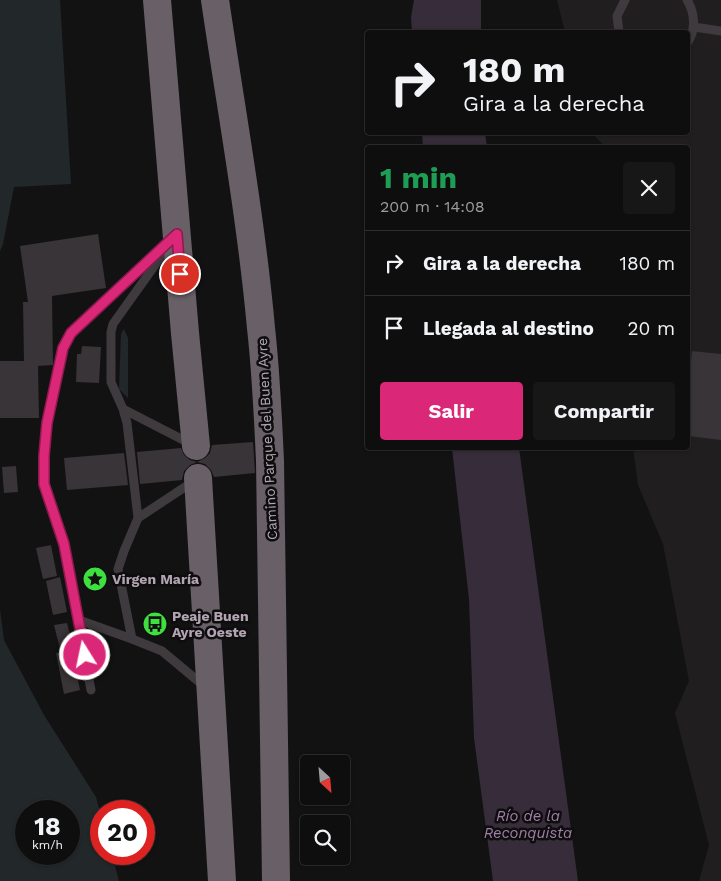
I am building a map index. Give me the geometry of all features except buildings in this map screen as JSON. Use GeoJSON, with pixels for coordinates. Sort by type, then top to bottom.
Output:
{"type":"FeatureCollection","features":[{"type":"Feature","properties":{"kind":"highway"},"geometry":{"type":"LineString","coordinates":[[157,0],[196,446]]}},
{"type":"Feature","properties":{"kind":"highway","name":"Camino Parque del Buen Ayre"},"geometry":{"type":"LineString","coordinates":[[215,0],[248,222],[261,327],[266,396],[270,461],[276,881]]}},
{"type":"Feature","properties":{"kind":"highway"},"geometry":{"type":"LineString","coordinates":[[198,478],[222,881]]}},
{"type":"Feature","properties":{"kind":"lane"},"geometry":{"type":"LineString","coordinates":[[619,30],[617,16],[624,0]]}},
{"type":"Feature","properties":{"kind":"lane"},"geometry":{"type":"LineString","coordinates":[[687,0],[693,14],[694,27],[690,37]]}},
{"type":"Feature","properties":{"kind":"lane"},"geometry":{"type":"LineString","coordinates":[[694,27],[721,31]]}},
{"type":"Feature","properties":{"kind":"lane"},"geometry":{"type":"LineString","coordinates":[[132,638],[118,569],[138,518],[127,423],[111,382],[110,332],[113,324],[177,234]]}},
{"type":"Feature","properties":{"kind":"lane"},"geometry":{"type":"LineString","coordinates":[[91,690],[64,544],[44,484],[47,423],[63,348],[71,333],[177,234]]}},
{"type":"Feature","properties":{"kind":"lane"},"geometry":{"type":"LineString","coordinates":[[123,409],[196,446]]}},
{"type":"Feature","properties":{"kind":"lane"},"geometry":{"type":"LineString","coordinates":[[138,518],[198,478]]}},
{"type":"Feature","properties":{"kind":"lane"},"geometry":{"type":"LineString","coordinates":[[79,620],[132,638],[162,651],[212,693]]}},
{"type":"Feature","properties":{"kind":"shaded area"},"geometry":{"type":"Polygon","coordinates":[[[0,0],[60,0],[71,184],[14,187],[0,251],[0,0]]]}},
{"type":"Feature","properties":{"kind":"shaded area"},"geometry":{"type":"Polygon","coordinates":[[[557,0],[721,0],[721,881],[699,881],[709,845],[675,713],[689,681],[663,544],[638,485],[633,450],[690,450],[690,145],[603,145],[594,135],[690,135],[690,30],[564,30],[557,0]]]}},
{"type":"Feature","properties":{"kind":"shaded area"},"geometry":{"type":"Polygon","coordinates":[[[124,329],[128,338],[128,398],[119,389],[121,334],[124,329]]]}},
{"type":"Feature","properties":{"kind":"shaded area"},"geometry":{"type":"Polygon","coordinates":[[[0,609],[4,640],[44,715],[96,797],[97,800],[90,800],[90,865],[115,865],[119,881],[0,881],[0,609]]]}},
{"type":"Feature","properties":{"kind":"water"},"geometry":{"type":"Polygon","coordinates":[[[414,0],[481,0],[481,30],[412,30],[411,17],[414,0]]]}},
{"type":"Feature","properties":{"kind":"water"},"geometry":{"type":"Polygon","coordinates":[[[422,135],[485,135],[487,145],[423,145],[422,135]]]}},
{"type":"Feature","properties":{"kind":"water","name":"Río de la Reconquista"},"geometry":{"type":"Polygon","coordinates":[[[452,450],[519,450],[578,881],[493,881],[474,738],[469,599],[452,450]]]}},
{"type":"Feature","properties":{"kind":"place","name":"Virgen María"},"geometry":{"type":"Point","coordinates":[95,579]}},
{"type":"Feature","properties":{"kind":"place","name":"Peaje Buen Ayre Oeste"},"geometry":{"type":"Point","coordinates":[155,624]}},
{"type":"Feature","properties":{"kind":"route"},"geometry":{"type":"LineString","coordinates":[[85,655],[64,544],[44,484],[47,423],[63,348],[71,333],[177,234],[180,274]]}}]}
